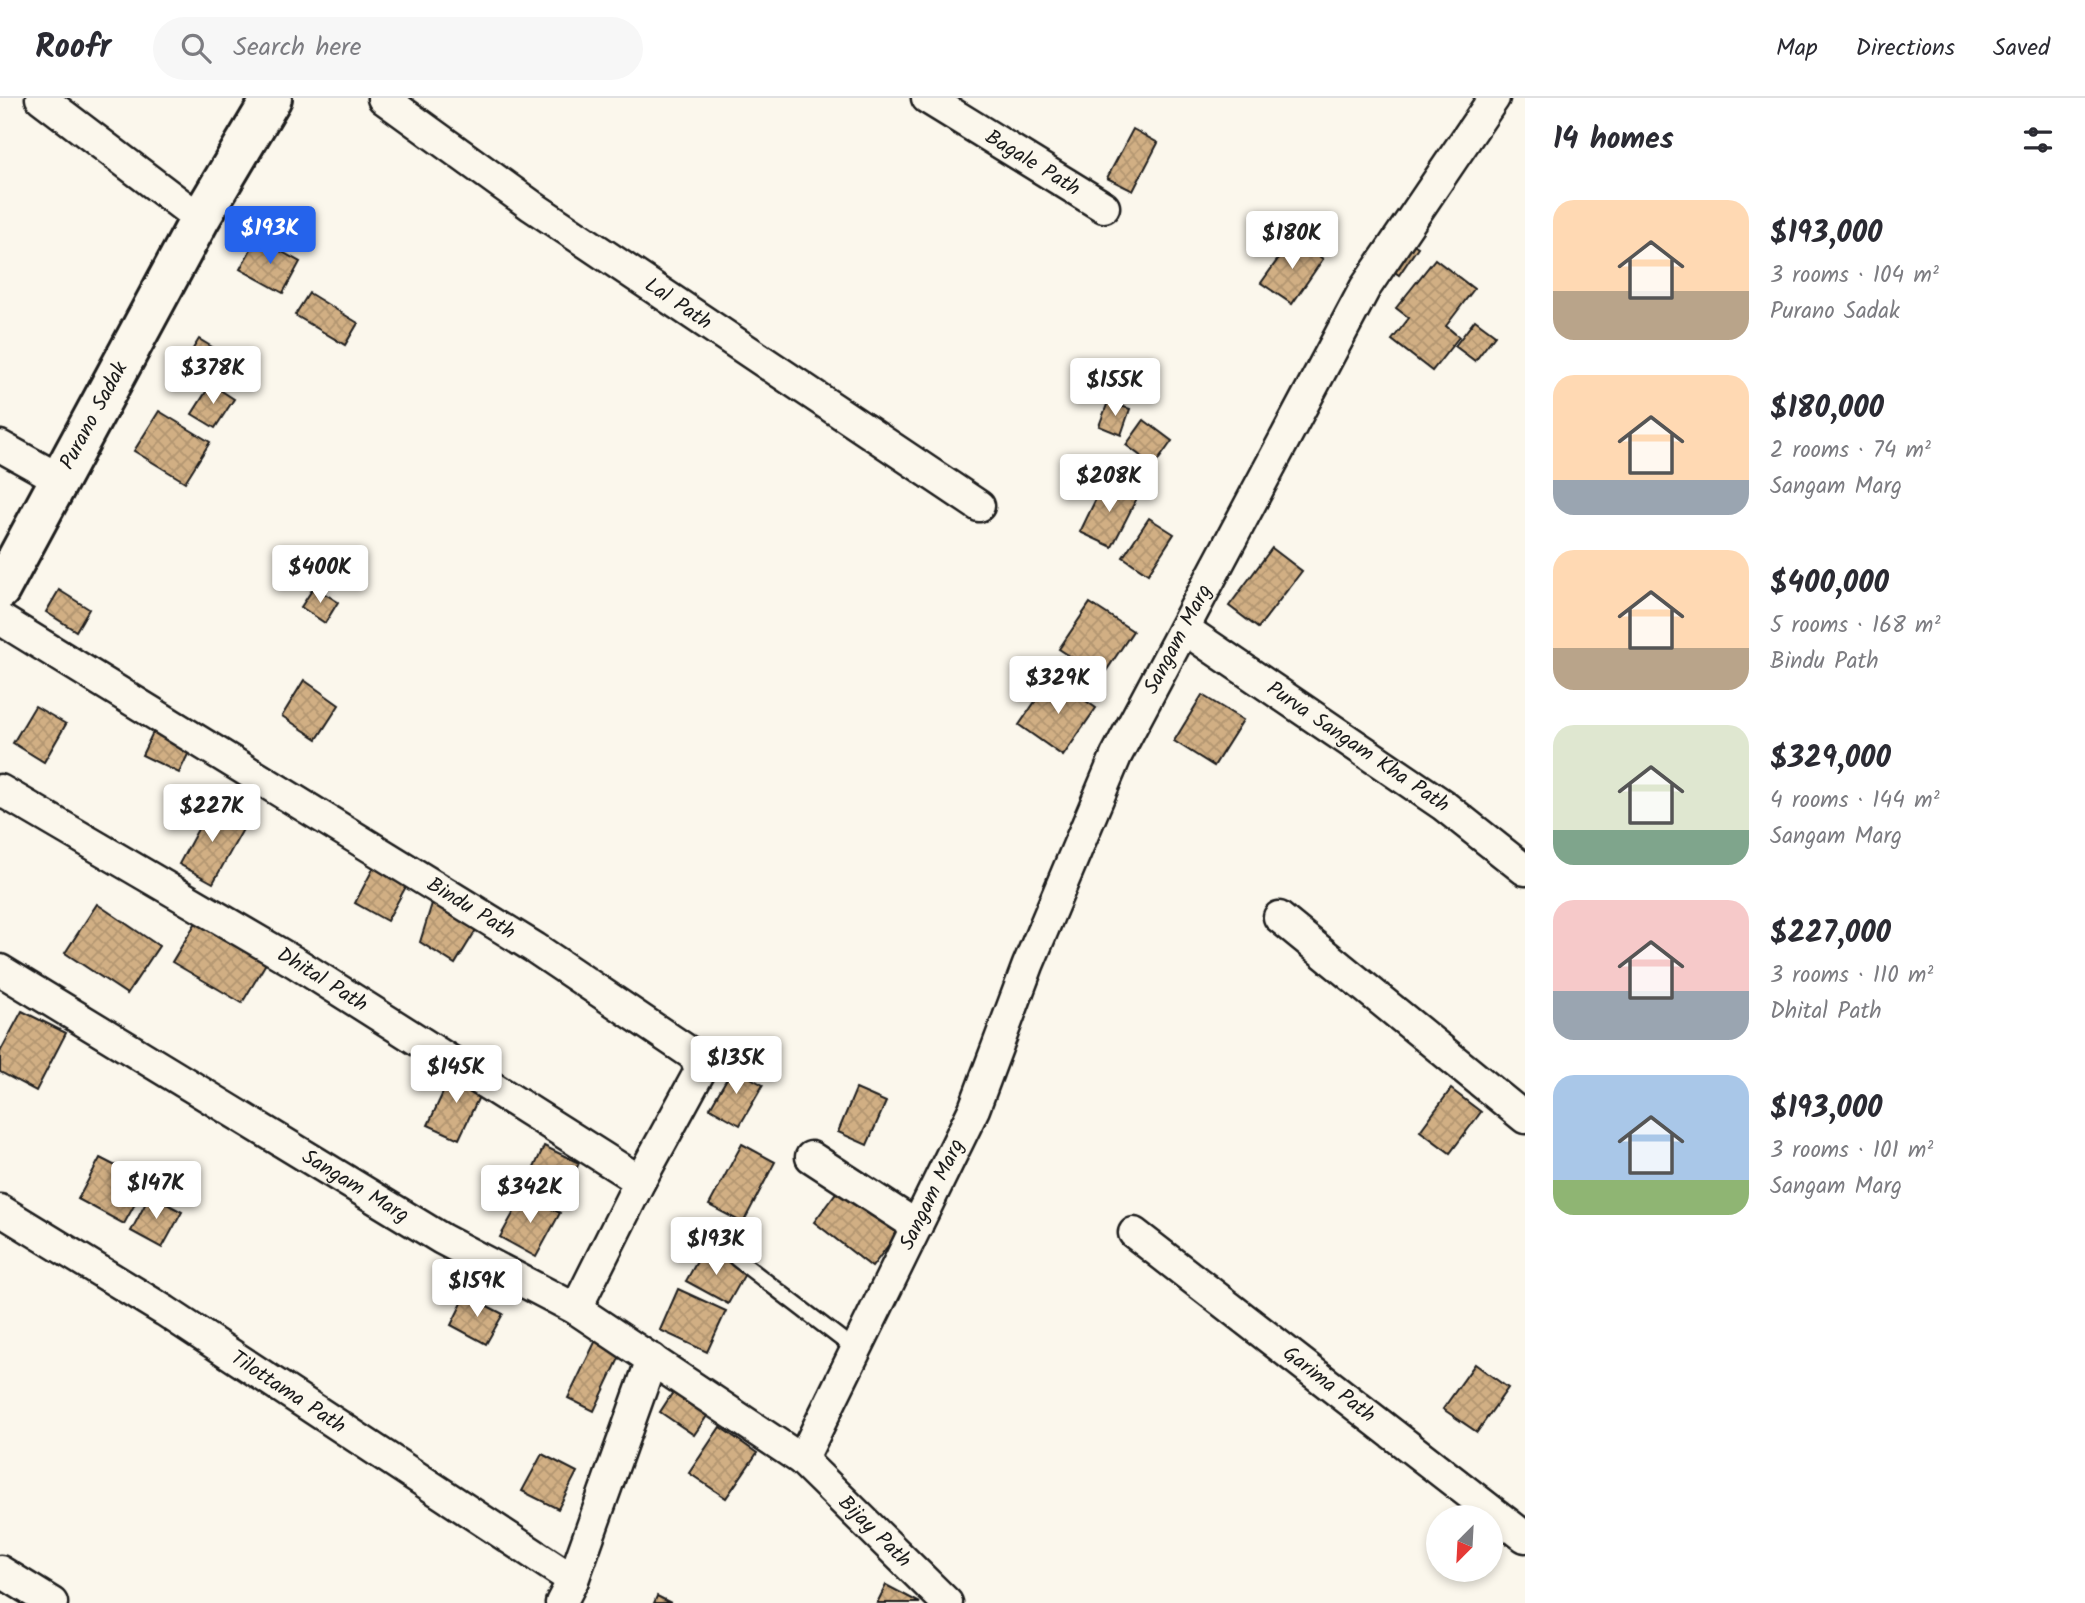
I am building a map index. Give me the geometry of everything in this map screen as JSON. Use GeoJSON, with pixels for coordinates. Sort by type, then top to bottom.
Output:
{"type":"FeatureCollection","features":[{"type":"Feature","properties":{"kind":"main road","name":"Purano Sadak"},"geometry":{"type":"LineString","coordinates":[[0,590],[200,219],[272,98]]}},
{"type":"Feature","properties":{"kind":"street"},"geometry":{"type":"LineString","coordinates":[[41,98],[200,219]]}},
{"type":"Feature","properties":{"kind":"street","name":"Lal Path"},"geometry":{"type":"LineString","coordinates":[[383,98],[532,206],[979,506]]}},
{"type":"Feature","properties":{"kind":"street","name":"Bagale Path"},"geometry":{"type":"LineString","coordinates":[[927,98],[1104,207]]}},
{"type":"Feature","properties":{"kind":"street","name":"Sangam Marg"},"geometry":{"type":"LineString","coordinates":[[0,970],[442,1239],[576,1309],[802,1460],[858,1351],[974,1109],[1028,965],[1116,756],[1186,630],[1366,288],[1494,98]]}},
{"type":"Feature","properties":{"kind":"street"},"geometry":{"type":"LineString","coordinates":[[0,446],[61,480]]}},
{"type":"Feature","properties":{"kind":"street","name":"Bindu Path"},"geometry":{"type":"LineString","coordinates":[[0,619],[535,948],[695,1056],[700,1071],[639,1181],[576,1309]]}},
{"type":"Feature","properties":{"kind":"street","name":"Purva Sangam Kha Path"},"geometry":{"type":"LineString","coordinates":[[1186,630],[1443,805],[1525,870]]}},
{"type":"Feature","properties":{"kind":"street","name":"Dhital Path"},"geometry":{"type":"LineString","coordinates":[[0,790],[296,963],[639,1181]]}},
{"type":"Feature","properties":{"kind":"street"},"geometry":{"type":"LineString","coordinates":[[1279,918],[1525,1118]]}},
{"type":"Feature","properties":{"kind":"street"},"geometry":{"type":"LineString","coordinates":[[811,1157],[917,1226]]}},
{"type":"Feature","properties":{"kind":"street","name":"Tilottama Path"},"geometry":{"type":"LineString","coordinates":[[0,1210],[165,1311],[567,1592]]}},
{"type":"Feature","properties":{"kind":"street","name":"Garima Path"},"geometry":{"type":"LineString","coordinates":[[1134,1233],[1525,1537]]}},
{"type":"Feature","properties":{"kind":"street"},"geometry":{"type":"LineString","coordinates":[[567,1592],[652,1359]]}},
{"type":"Feature","properties":{"kind":"street","name":"Bijay Path"},"geometry":{"type":"LineString","coordinates":[[802,1460],[947,1603]]}},
{"type":"Feature","properties":{"kind":"street"},"geometry":{"type":"LineString","coordinates":[[0,1572],[52,1603]]}},
{"type":"Feature","properties":{"kind":"lane"},"geometry":{"type":"LineString","coordinates":[[737,1259],[858,1351]]}},
{"type":"Feature","properties":{"kind":"building"},"geometry":{"type":"Polygon","coordinates":[[[1133,129],[1158,143],[1133,191],[1107,178],[1133,129]]]}},
{"type":"Feature","properties":{"kind":"building"},"geometry":{"type":"Polygon","coordinates":[[[257,238],[300,262],[283,293],[240,269],[257,238]]]}},
{"type":"Feature","properties":{"kind":"building"},"geometry":{"type":"Polygon","coordinates":[[[1293,238],[1323,259],[1292,304],[1261,283],[1293,238]]]}},
{"type":"Feature","properties":{"kind":"building"},"geometry":{"type":"Polygon","coordinates":[[[1408,240],[1418,247],[1399,275],[1389,268],[1408,240]]]}},
{"type":"Feature","properties":{"kind":"building"},"geometry":{"type":"Polygon","coordinates":[[[1435,259],[1474,289],[1446,326],[1459,337],[1432,371],[1392,340],[1409,318],[1396,308],[1435,259]]]}},
{"type":"Feature","properties":{"kind":"building"},"geometry":{"type":"Polygon","coordinates":[[[309,293],[358,323],[345,345],[295,315],[309,293]]]}},
{"type":"Feature","properties":{"kind":"building"},"geometry":{"type":"Polygon","coordinates":[[[1475,320],[1495,335],[1475,361],[1455,346],[1475,320]]]}},
{"type":"Feature","properties":{"kind":"building"},"geometry":{"type":"Polygon","coordinates":[[[199,339],[237,362],[224,383],[186,360],[199,339]]]}},
{"type":"Feature","properties":{"kind":"building"},"geometry":{"type":"Polygon","coordinates":[[[211,384],[234,399],[215,428],[192,414],[211,384]]]}},
{"type":"Feature","properties":{"kind":"building"},"geometry":{"type":"Polygon","coordinates":[[[1108,402],[1130,409],[1121,435],[1099,426],[1108,402]]]}},
{"type":"Feature","properties":{"kind":"building"},"geometry":{"type":"Polygon","coordinates":[[[159,411],[210,442],[185,482],[134,451],[159,411]]]}},
{"type":"Feature","properties":{"kind":"building"},"geometry":{"type":"Polygon","coordinates":[[[1144,420],[1172,441],[1154,466],[1126,445],[1144,420]]]}},
{"type":"Feature","properties":{"kind":"building"},"geometry":{"type":"Polygon","coordinates":[[[1105,480],[1138,496],[1112,547],[1080,532],[1105,480]]]}},
{"type":"Feature","properties":{"kind":"building"},"geometry":{"type":"Polygon","coordinates":[[[1149,518],[1174,534],[1148,574],[1123,557],[1149,518]]]}},
{"type":"Feature","properties":{"kind":"building"},"geometry":{"type":"Polygon","coordinates":[[[1272,548],[1302,571],[1258,628],[1229,606],[1272,548]]]}},
{"type":"Feature","properties":{"kind":"building"},"geometry":{"type":"Polygon","coordinates":[[[314,587],[338,602],[325,623],[301,607],[314,587]]]}},
{"type":"Feature","properties":{"kind":"building"},"geometry":{"type":"Polygon","coordinates":[[[59,590],[89,609],[76,631],[46,612],[59,590]]]}},
{"type":"Feature","properties":{"kind":"building"},"geometry":{"type":"Polygon","coordinates":[[[1090,603],[1133,631],[1102,677],[1059,649],[1090,603]]]}},
{"type":"Feature","properties":{"kind":"building"},"geometry":{"type":"Polygon","coordinates":[[[1052,677],[1096,708],[1063,756],[1019,725],[1052,677]]]}},
{"type":"Feature","properties":{"kind":"building"},"geometry":{"type":"Polygon","coordinates":[[[304,680],[339,705],[317,739],[282,716],[304,680]]]}},
{"type":"Feature","properties":{"kind":"building"},"geometry":{"type":"Polygon","coordinates":[[[1202,695],[1243,720],[1214,766],[1174,741],[1202,695]]]}},
{"type":"Feature","properties":{"kind":"building"},"geometry":{"type":"Polygon","coordinates":[[[35,706],[66,724],[44,762],[13,743],[35,706]]]}},
{"type":"Feature","properties":{"kind":"building"},"geometry":{"type":"Polygon","coordinates":[[[154,730],[191,748],[179,773],[142,755],[154,730]]]}},
{"type":"Feature","properties":{"kind":"building"},"geometry":{"type":"Polygon","coordinates":[[[211,805],[246,824],[213,883],[179,864],[211,805]]]}},
{"type":"Feature","properties":{"kind":"building"},"geometry":{"type":"Polygon","coordinates":[[[375,865],[408,883],[387,921],[355,903],[375,865]]]}},
{"type":"Feature","properties":{"kind":"building"},"geometry":{"type":"Polygon","coordinates":[[[434,897],[479,925],[455,964],[420,942],[434,897]]]}},
{"type":"Feature","properties":{"kind":"building"},"geometry":{"type":"Polygon","coordinates":[[[97,904],[159,946],[127,994],[65,953],[97,904]]]}},
{"type":"Feature","properties":{"kind":"building"},"geometry":{"type":"Polygon","coordinates":[[[201,914],[271,955],[242,1003],[172,962],[201,914]]]}},
{"type":"Feature","properties":{"kind":"building"},"geometry":{"type":"Polygon","coordinates":[[[22,1011],[66,1033],[36,1091],[0,1072],[0,1052],[22,1011]]]}},
{"type":"Feature","properties":{"kind":"building"},"geometry":{"type":"Polygon","coordinates":[[[733,1068],[763,1085],[740,1125],[710,1108],[733,1068]]]}},
{"type":"Feature","properties":{"kind":"building"},"geometry":{"type":"Polygon","coordinates":[[[453,1071],[484,1086],[459,1139],[428,1125],[453,1071]]]}},
{"type":"Feature","properties":{"kind":"building"},"geometry":{"type":"Polygon","coordinates":[[[856,1089],[886,1102],[867,1145],[838,1132],[856,1089]]]}},
{"type":"Feature","properties":{"kind":"building"},"geometry":{"type":"Polygon","coordinates":[[[1451,1089],[1481,1112],[1450,1153],[1420,1131],[1451,1089]]]}},
{"type":"Feature","properties":{"kind":"building"},"geometry":{"type":"Polygon","coordinates":[[[742,1144],[775,1162],[743,1223],[709,1205],[742,1144]]]}},
{"type":"Feature","properties":{"kind":"building"},"geometry":{"type":"Polygon","coordinates":[[[544,1146],[579,1163],[561,1201],[526,1185],[544,1146]]]}},
{"type":"Feature","properties":{"kind":"building"},"geometry":{"type":"Polygon","coordinates":[[[100,1158],[147,1182],[124,1224],[78,1199],[100,1158]]]}},
{"type":"Feature","properties":{"kind":"building"},"geometry":{"type":"Polygon","coordinates":[[[841,1186],[899,1231],[872,1267],[814,1222],[841,1186]]]}},
{"type":"Feature","properties":{"kind":"building"},"geometry":{"type":"Polygon","coordinates":[[[524,1194],[560,1213],[536,1257],[500,1237],[524,1194]]]}},
{"type":"Feature","properties":{"kind":"building"},"geometry":{"type":"Polygon","coordinates":[[[150,1195],[182,1212],[162,1248],[131,1231],[150,1195]]]}},
{"type":"Feature","properties":{"kind":"building"},"geometry":{"type":"Polygon","coordinates":[[[704,1249],[746,1272],[728,1304],[686,1281],[704,1249]]]}},
{"type":"Feature","properties":{"kind":"building"},"geometry":{"type":"Polygon","coordinates":[[[678,1289],[726,1311],[707,1352],[660,1330],[678,1289]]]}},
{"type":"Feature","properties":{"kind":"building"},"geometry":{"type":"Polygon","coordinates":[[[466,1295],[503,1314],[486,1344],[451,1325],[466,1295]]]}},
{"type":"Feature","properties":{"kind":"building"},"geometry":{"type":"Polygon","coordinates":[[[597,1338],[623,1350],[594,1411],[568,1398],[597,1338]]]}},
{"type":"Feature","properties":{"kind":"building"},"geometry":{"type":"Polygon","coordinates":[[[1475,1364],[1508,1388],[1477,1432],[1443,1409],[1475,1364]]]}},
{"type":"Feature","properties":{"kind":"building"},"geometry":{"type":"Polygon","coordinates":[[[677,1386],[711,1410],[694,1435],[660,1412],[677,1386]]]}},
{"type":"Feature","properties":{"kind":"building"},"geometry":{"type":"Polygon","coordinates":[[[720,1427],[757,1453],[726,1498],[689,1473],[720,1427]]]}},
{"type":"Feature","properties":{"kind":"building"},"geometry":{"type":"Polygon","coordinates":[[[542,1454],[577,1472],[558,1509],[522,1491],[542,1454]]]}},
{"type":"Feature","properties":{"kind":"building"},"geometry":{"type":"Polygon","coordinates":[[[886,1585],[920,1603],[877,1603],[886,1585]]]}},
{"type":"Feature","properties":{"kind":"building"},"geometry":{"type":"Polygon","coordinates":[[[657,1596],[671,1603],[654,1603],[657,1596]]]}}]}
